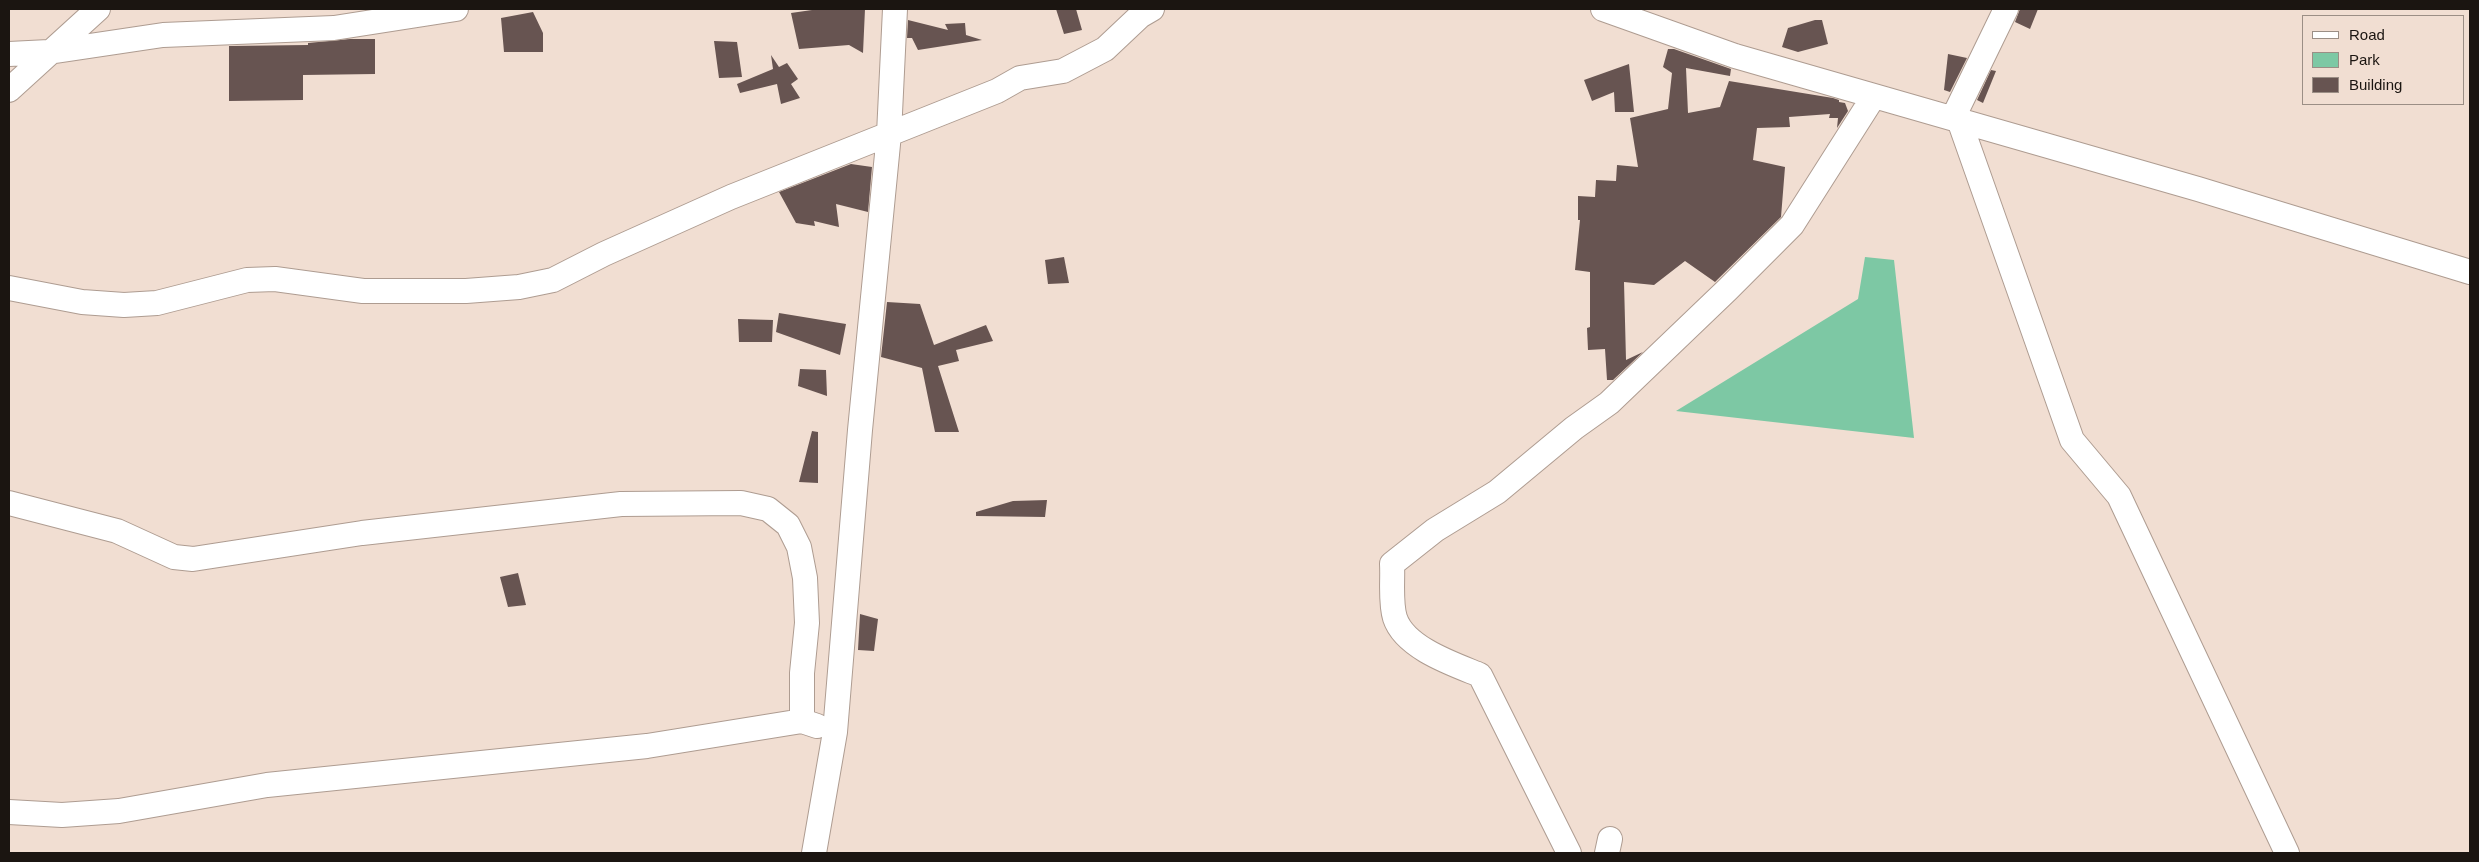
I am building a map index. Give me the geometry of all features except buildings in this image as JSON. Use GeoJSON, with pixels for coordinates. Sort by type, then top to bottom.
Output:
{"type":"FeatureCollection","features":[{"type":"Feature","properties":{"kind":"street"},"geometry":{"type":"LineString","coordinates":[[9,90],[98,9]]}},
{"type":"Feature","properties":{"kind":"street"},"geometry":{"type":"LineString","coordinates":[[9,54],[49,52],[163,35],[334,28],[456,9]]}},
{"type":"Feature","properties":{"kind":"street"},"geometry":{"type":"LineString","coordinates":[[815,853],[835,732],[860,430],[889,134],[895,9]]}},
{"type":"Feature","properties":{"kind":"street"},"geometry":{"type":"LineString","coordinates":[[9,288],[82,302],[124,305],[157,303],[247,280],[275,278],[363,292],[466,292],[519,287],[553,280],[604,254],[731,197],[997,91],[1020,78],[1063,71],[1105,49],[1140,16],[1152,9]]}},
{"type":"Feature","properties":{"kind":"street"},"geometry":{"type":"LineString","coordinates":[[1603,9],[1735,56],[2198,189],[2470,272]]}},
{"type":"Feature","properties":{"kind":"street"},"geometry":{"type":"LineString","coordinates":[[2006,9],[1956,119],[2072,440],[2119,496],[2287,853]]}},
{"type":"Feature","properties":{"kind":"street"},"geometry":{"type":"LineString","coordinates":[[1569,853],[1480,675],[1449,663],[1406,638],[1395,618],[1392,564],[1435,530],[1497,492],[1608,402],[1727,290],[1792,225],[1874,96]]}},
{"type":"Feature","properties":{"kind":"street"},"geometry":{"type":"LineString","coordinates":[[9,503],[117,531],[174,557],[193,560],[372,532],[621,504],[741,503],[768,509],[788,525],[798,547],[804,578],[807,623],[802,673],[802,721]]}},
{"type":"Feature","properties":{"kind":"street"},"geometry":{"type":"LineString","coordinates":[[9,812],[62,815],[119,811],[267,785],[628,748],[802,721],[835,732]]}},
{"type":"Feature","properties":{"kind":"green space"},"geometry":{"type":"Polygon","coordinates":[[[1865,257],[1894,260],[1914,438],[1676,411],[1858,299],[1865,257]]]}}]}
